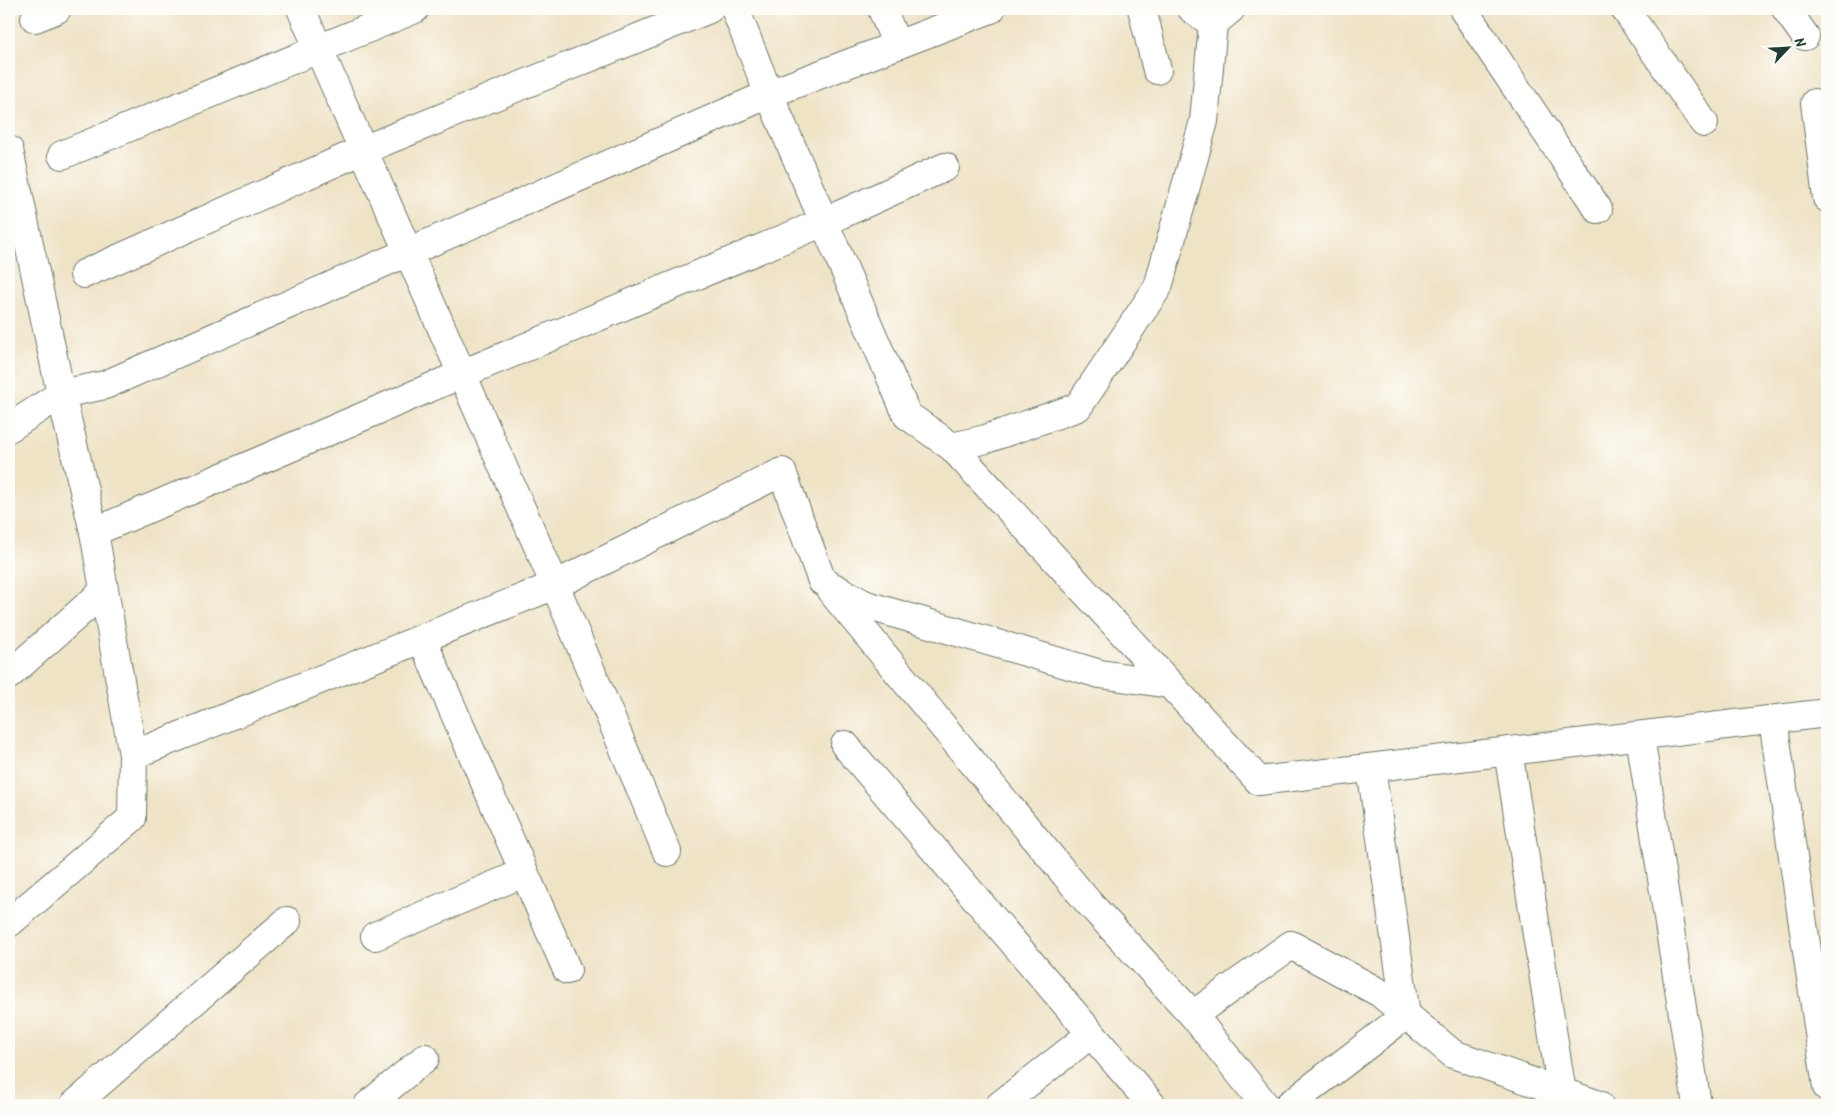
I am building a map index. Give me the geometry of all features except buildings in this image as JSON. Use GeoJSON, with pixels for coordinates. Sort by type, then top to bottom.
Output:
{"type":"FeatureCollection","features":[{"type":"Feature","properties":{"kind":"street"},"geometry":{"type":"LineString","coordinates":[[301,9],[555,584],[667,852]]}},
{"type":"Feature","properties":{"kind":"street"},"geometry":{"type":"LineString","coordinates":[[62,154],[416,9]]}},
{"type":"Feature","properties":{"kind":"street"},"geometry":{"type":"LineString","coordinates":[[84,274],[363,150],[709,9]]}},
{"type":"Feature","properties":{"kind":"street"},"geometry":{"type":"LineString","coordinates":[[735,9],[769,94],[907,416],[952,447],[1260,782],[1827,714]]}},
{"type":"Feature","properties":{"kind":"street"},"geometry":{"type":"LineString","coordinates":[[882,9],[897,45]]}},
{"type":"Feature","properties":{"kind":"street"},"geometry":{"type":"LineString","coordinates":[[9,428],[61,394],[105,385],[769,94],[991,9]]}},
{"type":"Feature","properties":{"kind":"street"},"geometry":{"type":"LineString","coordinates":[[1142,9],[1157,70]]}},
{"type":"Feature","properties":{"kind":"street"},"geometry":{"type":"LineString","coordinates":[[1463,9],[1598,209]]}},
{"type":"Feature","properties":{"kind":"street"},"geometry":{"type":"LineString","coordinates":[[1625,9],[1704,123]]}},
{"type":"Feature","properties":{"kind":"street"},"geometry":{"type":"LineString","coordinates":[[1786,9],[1805,36]]}},
{"type":"Feature","properties":{"kind":"street"},"geometry":{"type":"LineString","coordinates":[[952,447],[986,439],[1078,407],[1158,287],[1204,121],[1212,14]]}},
{"type":"Feature","properties":{"kind":"street"},"geometry":{"type":"LineString","coordinates":[[1815,104],[1827,198]]}},
{"type":"Feature","properties":{"kind":"street"},"geometry":{"type":"LineString","coordinates":[[9,150],[61,394],[94,532],[133,755],[132,818],[9,923]]}},
{"type":"Feature","properties":{"kind":"street"},"geometry":{"type":"LineString","coordinates":[[94,532],[462,374],[824,222],[945,167]]}},
{"type":"Feature","properties":{"kind":"street"},"geometry":{"type":"LineString","coordinates":[[133,755],[555,584],[782,472],[822,580],[1088,902],[1193,1015],[1265,1105]]}},
{"type":"Feature","properties":{"kind":"street"},"geometry":{"type":"LineString","coordinates":[[822,580],[866,604],[885,610],[1100,674],[1170,684]]}},
{"type":"Feature","properties":{"kind":"street"},"geometry":{"type":"LineString","coordinates":[[9,674],[104,591]]}},
{"type":"Feature","properties":{"kind":"street"},"geometry":{"type":"LineString","coordinates":[[422,638],[567,970]]}},
{"type":"Feature","properties":{"kind":"street"},"geometry":{"type":"LineString","coordinates":[[1773,720],[1827,1087]]}},
{"type":"Feature","properties":{"kind":"street"},"geometry":{"type":"LineString","coordinates":[[1640,736],[1697,1105]]}},
{"type":"Feature","properties":{"kind":"street"},"geometry":{"type":"LineString","coordinates":[[845,745],[1152,1105]]}},
{"type":"Feature","properties":{"kind":"street"},"geometry":{"type":"LineString","coordinates":[[1508,752],[1555,1099]]}},
{"type":"Feature","properties":{"kind":"street"},"geometry":{"type":"LineString","coordinates":[[1370,768],[1406,1015]]}},
{"type":"Feature","properties":{"kind":"street"},"geometry":{"type":"LineString","coordinates":[[375,936],[523,873]]}},
{"type":"Feature","properties":{"kind":"street"},"geometry":{"type":"LineString","coordinates":[[74,1105],[287,921]]}},
{"type":"Feature","properties":{"kind":"street"},"geometry":{"type":"LineString","coordinates":[[1193,1015],[1291,945],[1380,993],[1453,1054],[1555,1099],[1598,1105]]}},
{"type":"Feature","properties":{"kind":"street"},"geometry":{"type":"LineString","coordinates":[[1288,1105],[1406,1015]]}},
{"type":"Feature","properties":{"kind":"street"},"geometry":{"type":"LineString","coordinates":[[1000,1105],[1091,1034]]}},
{"type":"Feature","properties":{"kind":"street"},"geometry":{"type":"LineString","coordinates":[[368,1105],[425,1058]]}}]}
